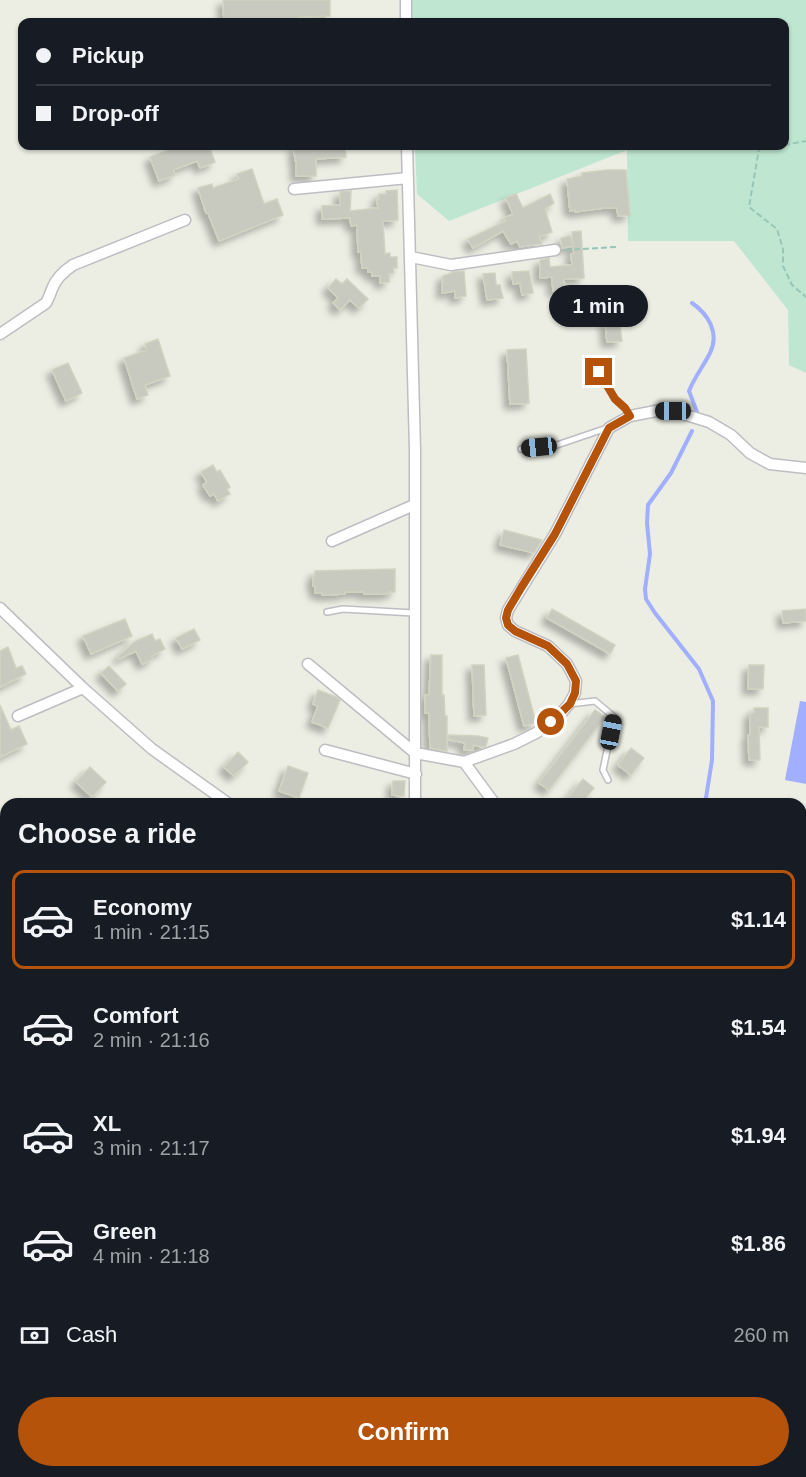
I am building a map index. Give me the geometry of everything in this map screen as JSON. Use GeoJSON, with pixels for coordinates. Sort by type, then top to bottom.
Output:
{"type":"FeatureCollection","features":[{"type":"Feature","properties":{"kind":"street"},"geometry":{"type":"LineString","coordinates":[[406,0],[406,18]]}},
{"type":"Feature","properties":{"kind":"street"},"geometry":{"type":"LineString","coordinates":[[407,150],[415,439],[415,798]]}},
{"type":"Feature","properties":{"kind":"street"},"geometry":{"type":"LineString","coordinates":[[294,189],[408,178]]}},
{"type":"Feature","properties":{"kind":"street"},"geometry":{"type":"LineString","coordinates":[[0,334],[46,303],[57,279],[73,265],[185,220]]}},
{"type":"Feature","properties":{"kind":"street"},"geometry":{"type":"LineString","coordinates":[[411,256],[451,265],[555,250]]}},
{"type":"Feature","properties":{"kind":"street"},"geometry":{"type":"LineString","coordinates":[[308,664],[415,753],[464,762],[514,744],[536,733],[570,704],[575,693],[576,681],[567,664],[548,646],[515,631],[508,625],[506,618],[508,610],[555,534],[609,428],[630,416],[656,411],[673,411],[709,422],[731,435],[750,453],[770,464],[806,468]]}},
{"type":"Feature","properties":{"kind":"street"},"geometry":{"type":"LineString","coordinates":[[332,541],[414,505]]}},
{"type":"Feature","properties":{"kind":"street"},"geometry":{"type":"LineString","coordinates":[[0,608],[83,688],[152,749],[221,798]]}},
{"type":"Feature","properties":{"kind":"street"},"geometry":{"type":"LineString","coordinates":[[18,716],[83,688]]}},
{"type":"Feature","properties":{"kind":"street"},"geometry":{"type":"LineString","coordinates":[[325,750],[416,774]]}},
{"type":"Feature","properties":{"kind":"street"},"geometry":{"type":"LineString","coordinates":[[464,762],[491,798]]}},
{"type":"Feature","properties":{"kind":"lane"},"geometry":{"type":"LineString","coordinates":[[599,372],[615,399],[630,416]]}},
{"type":"Feature","properties":{"kind":"lane"},"geometry":{"type":"LineString","coordinates":[[521,448],[557,445],[609,428]]}},
{"type":"Feature","properties":{"kind":"lane"},"geometry":{"type":"LineString","coordinates":[[327,612],[343,609],[414,613]]}},
{"type":"Feature","properties":{"kind":"lane"},"geometry":{"type":"LineString","coordinates":[[570,704],[595,700],[614,717],[603,770],[608,780]]}},
{"type":"Feature","properties":{"kind":"path"},"geometry":{"type":"LineString","coordinates":[[789,144],[806,141]]}},
{"type":"Feature","properties":{"kind":"path"},"geometry":{"type":"LineString","coordinates":[[759,150],[749,207],[777,229],[783,249],[783,266],[792,285],[806,297]]}},
{"type":"Feature","properties":{"kind":"path"},"geometry":{"type":"LineString","coordinates":[[555,250],[616,247]]}},
{"type":"Feature","properties":{"kind":"green space"},"geometry":{"type":"Polygon","coordinates":[[[412,0],[806,0],[806,373],[789,365],[788,310],[734,241],[628,241],[627,150],[789,150],[789,18],[412,18],[412,0]]]}},
{"type":"Feature","properties":{"kind":"green space"},"geometry":{"type":"Polygon","coordinates":[[[415,150],[627,150],[449,221],[417,194],[415,150]]]}},
{"type":"Feature","properties":{"kind":"water"},"geometry":{"type":"Polygon","coordinates":[[[800,701],[806,702],[806,784],[785,780],[800,701]]]}},
{"type":"Feature","properties":{"kind":"building"},"geometry":{"type":"Polygon","coordinates":[[[223,0],[330,0],[330,16],[224,18],[223,0]]]}},
{"type":"Feature","properties":{"kind":"building"},"geometry":{"type":"Polygon","coordinates":[[[168,150],[210,150],[215,162],[200,168],[197,161],[173,170],[175,175],[159,181],[150,157],[168,150]]]}},
{"type":"Feature","properties":{"kind":"building"},"geometry":{"type":"Polygon","coordinates":[[[294,150],[345,150],[346,157],[316,159],[316,176],[296,176],[294,150]]]}},
{"type":"Feature","properties":{"kind":"building"},"geometry":{"type":"Polygon","coordinates":[[[252,169],[264,204],[277,199],[283,215],[219,241],[198,188],[212,184],[213,188],[239,179],[237,174],[252,169]]]}},
{"type":"Feature","properties":{"kind":"building"},"geometry":{"type":"Polygon","coordinates":[[[626,170],[630,215],[618,216],[617,208],[570,211],[567,179],[582,176],[582,173],[626,170]]]}},
{"type":"Feature","properties":{"kind":"building"},"geometry":{"type":"Polygon","coordinates":[[[397,190],[398,220],[383,221],[385,254],[390,253],[390,257],[397,257],[397,268],[393,268],[394,273],[389,274],[389,282],[380,283],[380,276],[372,276],[368,268],[362,268],[361,252],[358,252],[357,225],[351,226],[350,218],[322,219],[322,206],[340,205],[340,192],[351,191],[350,211],[378,208],[379,194],[397,190]]]}},
{"type":"Feature","properties":{"kind":"building"},"geometry":{"type":"Polygon","coordinates":[[[516,194],[523,208],[550,194],[554,203],[545,209],[552,232],[539,237],[542,244],[520,247],[517,241],[511,244],[503,231],[473,248],[468,239],[506,221],[504,218],[513,214],[506,198],[516,194]]]}},
{"type":"Feature","properties":{"kind":"building"},"geometry":{"type":"Polygon","coordinates":[[[581,231],[584,278],[564,279],[565,290],[553,291],[552,277],[540,278],[540,260],[549,258],[550,267],[572,265],[573,246],[562,248],[561,238],[570,236],[573,244],[572,232],[581,231]]]}},
{"type":"Feature","properties":{"kind":"building"},"geometry":{"type":"Polygon","coordinates":[[[464,271],[466,296],[455,298],[455,291],[442,293],[443,276],[464,271]]]}},
{"type":"Feature","properties":{"kind":"building"},"geometry":{"type":"Polygon","coordinates":[[[529,271],[533,293],[522,295],[520,283],[513,284],[512,272],[529,271]]]}},
{"type":"Feature","properties":{"kind":"building"},"geometry":{"type":"Polygon","coordinates":[[[495,273],[496,285],[500,285],[503,298],[487,300],[483,274],[495,273]]]}},
{"type":"Feature","properties":{"kind":"building"},"geometry":{"type":"Polygon","coordinates":[[[336,279],[342,284],[347,279],[368,299],[359,308],[350,300],[340,310],[333,303],[338,298],[328,288],[336,279]]]}},
{"type":"Feature","properties":{"kind":"building"},"geometry":{"type":"Polygon","coordinates":[[[619,320],[622,341],[607,342],[605,322],[619,320]]]}},
{"type":"Feature","properties":{"kind":"building"},"geometry":{"type":"Polygon","coordinates":[[[158,339],[170,376],[145,385],[148,395],[137,399],[124,358],[147,350],[145,344],[158,339]]]}},
{"type":"Feature","properties":{"kind":"building"},"geometry":{"type":"Polygon","coordinates":[[[526,349],[529,403],[510,404],[507,350],[526,349]]]}},
{"type":"Feature","properties":{"kind":"building"},"geometry":{"type":"Polygon","coordinates":[[[68,363],[82,393],[66,401],[52,370],[68,363]]]}},
{"type":"Feature","properties":{"kind":"building"},"geometry":{"type":"Polygon","coordinates":[[[213,465],[217,472],[220,470],[230,487],[227,489],[230,494],[218,501],[214,494],[210,496],[203,485],[207,482],[201,472],[213,465]]]}},
{"type":"Feature","properties":{"kind":"building"},"geometry":{"type":"Polygon","coordinates":[[[504,530],[542,540],[534,553],[500,545],[504,530]]]}},
{"type":"Feature","properties":{"kind":"building"},"geometry":{"type":"Polygon","coordinates":[[[395,569],[395,592],[388,592],[388,594],[345,592],[345,594],[322,595],[322,593],[315,593],[315,586],[313,586],[315,571],[395,569]]]}},
{"type":"Feature","properties":{"kind":"building"},"geometry":{"type":"Polygon","coordinates":[[[552,609],[615,645],[610,654],[547,618],[552,609]]]}},
{"type":"Feature","properties":{"kind":"building"},"geometry":{"type":"Polygon","coordinates":[[[806,609],[806,621],[783,623],[782,611],[806,609]]]}},
{"type":"Feature","properties":{"kind":"building"},"geometry":{"type":"Polygon","coordinates":[[[125,619],[132,636],[91,654],[83,636],[125,619]]]}},
{"type":"Feature","properties":{"kind":"building"},"geometry":{"type":"Polygon","coordinates":[[[194,629],[200,640],[182,649],[176,638],[194,629]]]}},
{"type":"Feature","properties":{"kind":"building"},"geometry":{"type":"Polygon","coordinates":[[[152,634],[155,641],[160,639],[165,649],[151,656],[153,659],[142,664],[136,651],[119,659],[118,657],[134,642],[152,634]]]}},
{"type":"Feature","properties":{"kind":"building"},"geometry":{"type":"Polygon","coordinates":[[[8,647],[16,668],[22,666],[26,674],[0,687],[0,651],[8,647]]]}},
{"type":"Feature","properties":{"kind":"building"},"geometry":{"type":"Polygon","coordinates":[[[431,655],[442,655],[442,695],[444,695],[445,716],[447,716],[447,751],[430,748],[429,713],[425,713],[425,695],[429,695],[431,655]]]}},
{"type":"Feature","properties":{"kind":"building"},"geometry":{"type":"Polygon","coordinates":[[[518,655],[536,723],[524,726],[506,658],[518,655]]]}},
{"type":"Feature","properties":{"kind":"building"},"geometry":{"type":"Polygon","coordinates":[[[472,665],[484,665],[486,715],[474,716],[472,665]]]}},
{"type":"Feature","properties":{"kind":"building"},"geometry":{"type":"Polygon","coordinates":[[[749,665],[764,665],[763,689],[748,689],[749,665]]]}},
{"type":"Feature","properties":{"kind":"building"},"geometry":{"type":"Polygon","coordinates":[[[109,666],[126,684],[118,691],[101,673],[109,666]]]}},
{"type":"Feature","properties":{"kind":"building"},"geometry":{"type":"Polygon","coordinates":[[[318,690],[340,700],[328,728],[312,722],[318,706],[313,704],[318,690]]]}},
{"type":"Feature","properties":{"kind":"building"},"geometry":{"type":"Polygon","coordinates":[[[0,705],[11,730],[19,726],[27,744],[0,757],[0,705]]]}},
{"type":"Feature","properties":{"kind":"building"},"geometry":{"type":"Polygon","coordinates":[[[754,708],[768,708],[768,727],[759,727],[760,760],[749,760],[750,713],[754,713],[754,708]]]}},
{"type":"Feature","properties":{"kind":"building"},"geometry":{"type":"Polygon","coordinates":[[[595,710],[605,717],[549,790],[539,783],[595,710]]]}},
{"type":"Feature","properties":{"kind":"building"},"geometry":{"type":"Polygon","coordinates":[[[449,735],[488,738],[486,746],[473,745],[473,750],[464,750],[465,743],[448,739],[449,735]]]}},
{"type":"Feature","properties":{"kind":"building"},"geometry":{"type":"Polygon","coordinates":[[[631,748],[644,758],[631,775],[618,765],[631,748]]]}},
{"type":"Feature","properties":{"kind":"building"},"geometry":{"type":"Polygon","coordinates":[[[238,752],[248,762],[234,776],[224,767],[238,752]]]}},
{"type":"Feature","properties":{"kind":"building"},"geometry":{"type":"Polygon","coordinates":[[[288,766],[308,773],[299,798],[279,791],[288,766]]]}},
{"type":"Feature","properties":{"kind":"building"},"geometry":{"type":"Polygon","coordinates":[[[90,767],[106,782],[92,797],[76,782],[90,767]]]}},
{"type":"Feature","properties":{"kind":"building"},"geometry":{"type":"Polygon","coordinates":[[[583,779],[594,788],[586,798],[568,798],[583,779]]]}},
{"type":"Feature","properties":{"kind":"building"},"geometry":{"type":"Polygon","coordinates":[[[393,781],[405,781],[404,796],[392,795],[393,781]]]}},
{"type":"Feature","properties":{"kind":"waterway"},"geometry":{"type":"LineString","coordinates":[[692,303],[707,318],[714,338],[710,353],[689,391],[697,412]]}},
{"type":"Feature","properties":{"kind":"waterway"},"geometry":{"type":"LineString","coordinates":[[692,431],[671,473],[648,505],[650,554],[645,589],[646,599],[655,613],[699,669],[713,701],[712,760],[706,798]]}},
{"type":"Feature","properties":{"kind":"route"},"geometry":{"type":"LineString","coordinates":[[551,722],[570,704],[575,693],[576,681],[567,664],[548,646],[515,631],[508,625],[506,618],[508,610],[555,534],[609,428],[630,416],[615,399],[599,372]]}}]}
